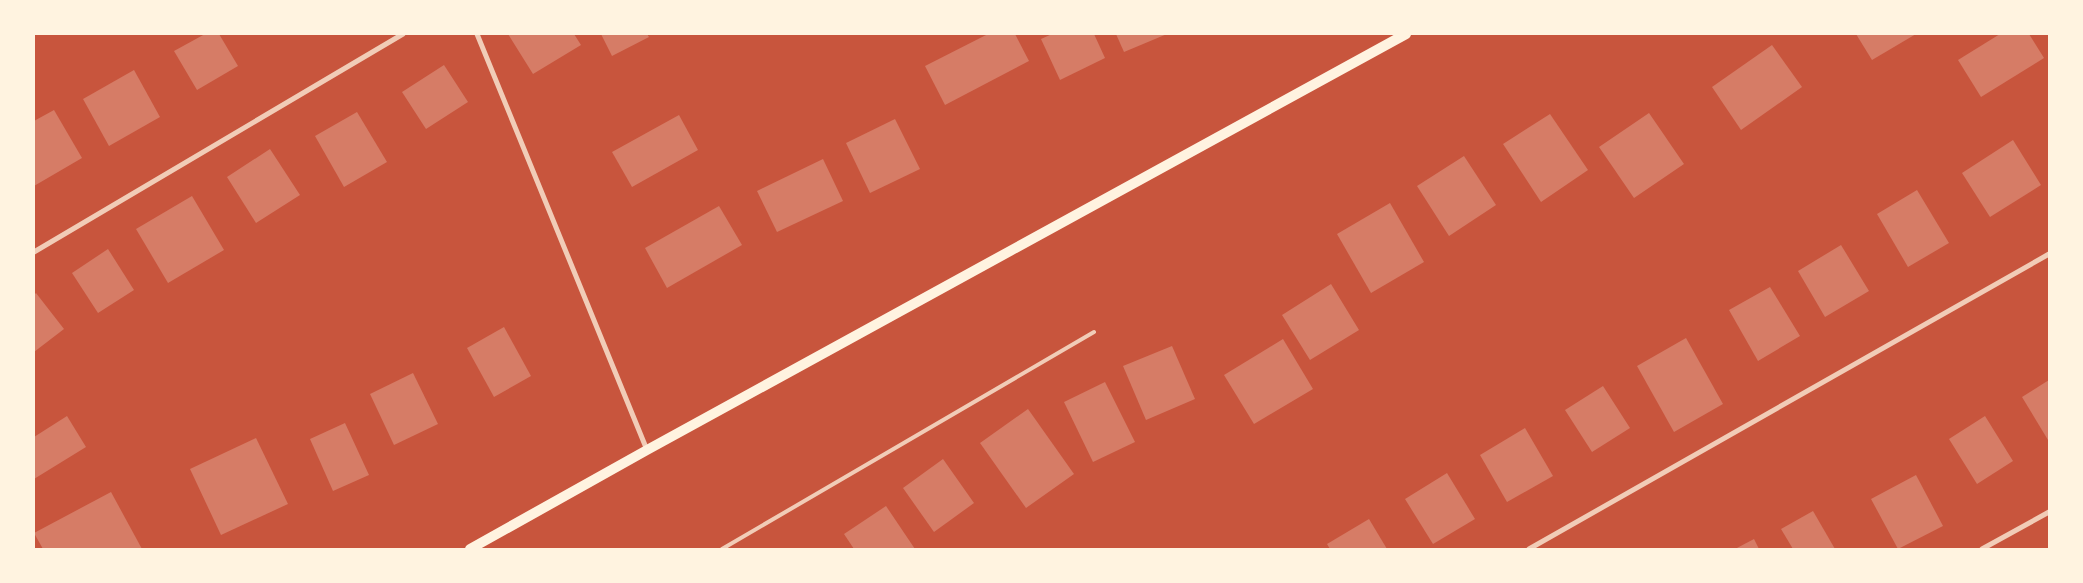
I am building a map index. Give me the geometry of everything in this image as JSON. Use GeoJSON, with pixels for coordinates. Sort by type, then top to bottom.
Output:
{"type":"FeatureCollection","features":[{"type":"Feature","properties":{"kind":"main road"},"geometry":{"type":"LineString","coordinates":[[470,549],[1406,34]]}},
{"type":"Feature","properties":{"kind":"street"},"geometry":{"type":"LineString","coordinates":[[34,252],[403,34]]}},
{"type":"Feature","properties":{"kind":"street"},"geometry":{"type":"LineString","coordinates":[[476,34],[647,450]]}},
{"type":"Feature","properties":{"kind":"street"},"geometry":{"type":"LineString","coordinates":[[1529,549],[2049,254]]}},
{"type":"Feature","properties":{"kind":"street"},"geometry":{"type":"LineString","coordinates":[[1982,549],[2049,512]]}},
{"type":"Feature","properties":{"kind":"lane"},"geometry":{"type":"LineString","coordinates":[[722,549],[1094,332]]}},
{"type":"Feature","properties":{"kind":"building"},"geometry":{"type":"Polygon","coordinates":[[[205,34],[219,34],[238,66],[197,90],[174,51],[205,34]]]}},
{"type":"Feature","properties":{"kind":"building"},"geometry":{"type":"Polygon","coordinates":[[[508,34],[574,34],[581,45],[533,74],[508,34]]]}},
{"type":"Feature","properties":{"kind":"building"},"geometry":{"type":"Polygon","coordinates":[[[601,34],[647,34],[649,37],[612,56],[601,34]]]}},
{"type":"Feature","properties":{"kind":"building"},"geometry":{"type":"Polygon","coordinates":[[[988,34],[1015,34],[1029,61],[945,105],[925,66],[988,34]]]}},
{"type":"Feature","properties":{"kind":"building"},"geometry":{"type":"Polygon","coordinates":[[[1052,34],[1094,34],[1105,58],[1060,80],[1041,39],[1052,34]]]}},
{"type":"Feature","properties":{"kind":"building"},"geometry":{"type":"Polygon","coordinates":[[[1116,34],[1167,34],[1124,52],[1116,34]]]}},
{"type":"Feature","properties":{"kind":"building"},"geometry":{"type":"Polygon","coordinates":[[[1856,34],[1916,34],[1872,60],[1856,34]]]}},
{"type":"Feature","properties":{"kind":"building"},"geometry":{"type":"Polygon","coordinates":[[[2000,34],[2029,34],[2044,58],[1981,97],[1958,60],[2000,34]]]}},
{"type":"Feature","properties":{"kind":"building"},"geometry":{"type":"Polygon","coordinates":[[[1772,45],[1802,87],[1741,130],[1712,87],[1772,45]]]}},
{"type":"Feature","properties":{"kind":"building"},"geometry":{"type":"Polygon","coordinates":[[[444,65],[468,102],[426,129],[402,92],[444,65]]]}},
{"type":"Feature","properties":{"kind":"building"},"geometry":{"type":"Polygon","coordinates":[[[134,70],[160,117],[109,146],[83,99],[134,70]]]}},
{"type":"Feature","properties":{"kind":"building"},"geometry":{"type":"Polygon","coordinates":[[[54,110],[82,158],[34,186],[34,121],[54,110]]]}},
{"type":"Feature","properties":{"kind":"building"},"geometry":{"type":"Polygon","coordinates":[[[357,112],[387,162],[344,187],[315,136],[357,112]]]}},
{"type":"Feature","properties":{"kind":"building"},"geometry":{"type":"Polygon","coordinates":[[[1649,113],[1684,164],[1634,198],[1599,147],[1649,113]]]}},
{"type":"Feature","properties":{"kind":"building"},"geometry":{"type":"Polygon","coordinates":[[[1550,114],[1588,170],[1541,202],[1503,144],[1550,114]]]}},
{"type":"Feature","properties":{"kind":"building"},"geometry":{"type":"Polygon","coordinates":[[[679,115],[698,150],[632,187],[612,152],[679,115]]]}},
{"type":"Feature","properties":{"kind":"building"},"geometry":{"type":"Polygon","coordinates":[[[895,119],[920,169],[870,193],[846,143],[895,119]]]}},
{"type":"Feature","properties":{"kind":"building"},"geometry":{"type":"Polygon","coordinates":[[[2013,140],[2041,185],[1990,217],[1962,173],[2013,140]]]}},
{"type":"Feature","properties":{"kind":"building"},"geometry":{"type":"Polygon","coordinates":[[[270,149],[300,195],[256,223],[227,177],[270,149]]]}},
{"type":"Feature","properties":{"kind":"building"},"geometry":{"type":"Polygon","coordinates":[[[1464,156],[1496,205],[1449,236],[1417,186],[1464,156]]]}},
{"type":"Feature","properties":{"kind":"building"},"geometry":{"type":"Polygon","coordinates":[[[823,159],[843,201],[777,232],[757,191],[823,159]]]}},
{"type":"Feature","properties":{"kind":"building"},"geometry":{"type":"Polygon","coordinates":[[[1917,190],[1949,243],[1908,267],[1877,214],[1917,190]]]}},
{"type":"Feature","properties":{"kind":"building"},"geometry":{"type":"Polygon","coordinates":[[[192,196],[224,250],[168,283],[136,229],[192,196]]]}},
{"type":"Feature","properties":{"kind":"building"},"geometry":{"type":"Polygon","coordinates":[[[1390,203],[1424,262],[1371,293],[1337,234],[1390,203]]]}},
{"type":"Feature","properties":{"kind":"building"},"geometry":{"type":"Polygon","coordinates":[[[719,206],[742,245],[667,288],[645,248],[719,206]]]}},
{"type":"Feature","properties":{"kind":"building"},"geometry":{"type":"Polygon","coordinates":[[[1841,245],[1869,291],[1825,317],[1798,271],[1841,245]]]}},
{"type":"Feature","properties":{"kind":"building"},"geometry":{"type":"Polygon","coordinates":[[[108,249],[134,290],[98,313],[72,273],[108,249]]]}},
{"type":"Feature","properties":{"kind":"building"},"geometry":{"type":"Polygon","coordinates":[[[1331,284],[1359,330],[1310,360],[1282,315],[1331,284]]]}},
{"type":"Feature","properties":{"kind":"building"},"geometry":{"type":"Polygon","coordinates":[[[1770,287],[1800,336],[1758,361],[1729,310],[1770,287]]]}},
{"type":"Feature","properties":{"kind":"building"},"geometry":{"type":"Polygon","coordinates":[[[36,293],[64,329],[34,352],[34,295],[36,293]]]}},
{"type":"Feature","properties":{"kind":"building"},"geometry":{"type":"Polygon","coordinates":[[[504,327],[531,376],[494,397],[467,348],[504,327]]]}},
{"type":"Feature","properties":{"kind":"building"},"geometry":{"type":"Polygon","coordinates":[[[1686,338],[1723,404],[1674,432],[1637,366],[1686,338]]]}},
{"type":"Feature","properties":{"kind":"building"},"geometry":{"type":"Polygon","coordinates":[[[1283,339],[1313,389],[1254,424],[1224,375],[1283,339]]]}},
{"type":"Feature","properties":{"kind":"building"},"geometry":{"type":"Polygon","coordinates":[[[1172,346],[1195,399],[1146,420],[1123,366],[1172,346]]]}},
{"type":"Feature","properties":{"kind":"building"},"geometry":{"type":"Polygon","coordinates":[[[413,373],[438,424],[394,445],[370,394],[413,373]]]}},
{"type":"Feature","properties":{"kind":"building"},"geometry":{"type":"Polygon","coordinates":[[[2049,380],[2049,439],[2048,440],[2022,397],[2049,380]]]}},
{"type":"Feature","properties":{"kind":"building"},"geometry":{"type":"Polygon","coordinates":[[[1105,382],[1135,442],[1093,462],[1064,402],[1105,382]]]}},
{"type":"Feature","properties":{"kind":"building"},"geometry":{"type":"Polygon","coordinates":[[[1603,386],[1630,428],[1592,452],[1565,410],[1603,386]]]}},
{"type":"Feature","properties":{"kind":"building"},"geometry":{"type":"Polygon","coordinates":[[[1028,409],[1074,474],[1026,508],[980,443],[1028,409]]]}},
{"type":"Feature","properties":{"kind":"building"},"geometry":{"type":"Polygon","coordinates":[[[67,416],[86,447],[34,479],[34,437],[67,416]]]}},
{"type":"Feature","properties":{"kind":"building"},"geometry":{"type":"Polygon","coordinates":[[[1985,416],[2013,461],[1977,484],[1949,439],[1985,416]]]}},
{"type":"Feature","properties":{"kind":"building"},"geometry":{"type":"Polygon","coordinates":[[[345,423],[369,475],[333,491],[310,439],[345,423]]]}},
{"type":"Feature","properties":{"kind":"building"},"geometry":{"type":"Polygon","coordinates":[[[1525,428],[1553,476],[1507,502],[1480,455],[1525,428]]]}},
{"type":"Feature","properties":{"kind":"building"},"geometry":{"type":"Polygon","coordinates":[[[256,438],[288,504],[221,535],[190,469],[256,438]]]}},
{"type":"Feature","properties":{"kind":"building"},"geometry":{"type":"Polygon","coordinates":[[[943,459],[974,503],[934,532],[903,488],[943,459]]]}},
{"type":"Feature","properties":{"kind":"building"},"geometry":{"type":"Polygon","coordinates":[[[1447,473],[1475,519],[1433,544],[1405,499],[1447,473]]]}},
{"type":"Feature","properties":{"kind":"building"},"geometry":{"type":"Polygon","coordinates":[[[1916,475],[1943,526],[1898,549],[1871,499],[1916,475]]]}},
{"type":"Feature","properties":{"kind":"building"},"geometry":{"type":"Polygon","coordinates":[[[111,492],[142,549],[43,549],[34,533],[111,492]]]}},
{"type":"Feature","properties":{"kind":"building"},"geometry":{"type":"Polygon","coordinates":[[[886,506],[915,549],[854,549],[844,534],[886,506]]]}},
{"type":"Feature","properties":{"kind":"building"},"geometry":{"type":"Polygon","coordinates":[[[1813,511],[1835,549],[1793,549],[1781,529],[1813,511]]]}},
{"type":"Feature","properties":{"kind":"building"},"geometry":{"type":"Polygon","coordinates":[[[1369,519],[1387,549],[1330,549],[1327,544],[1369,519]]]}},
{"type":"Feature","properties":{"kind":"building"},"geometry":{"type":"Polygon","coordinates":[[[1754,539],[1759,549],[1735,549],[1754,539]]]}}]}
